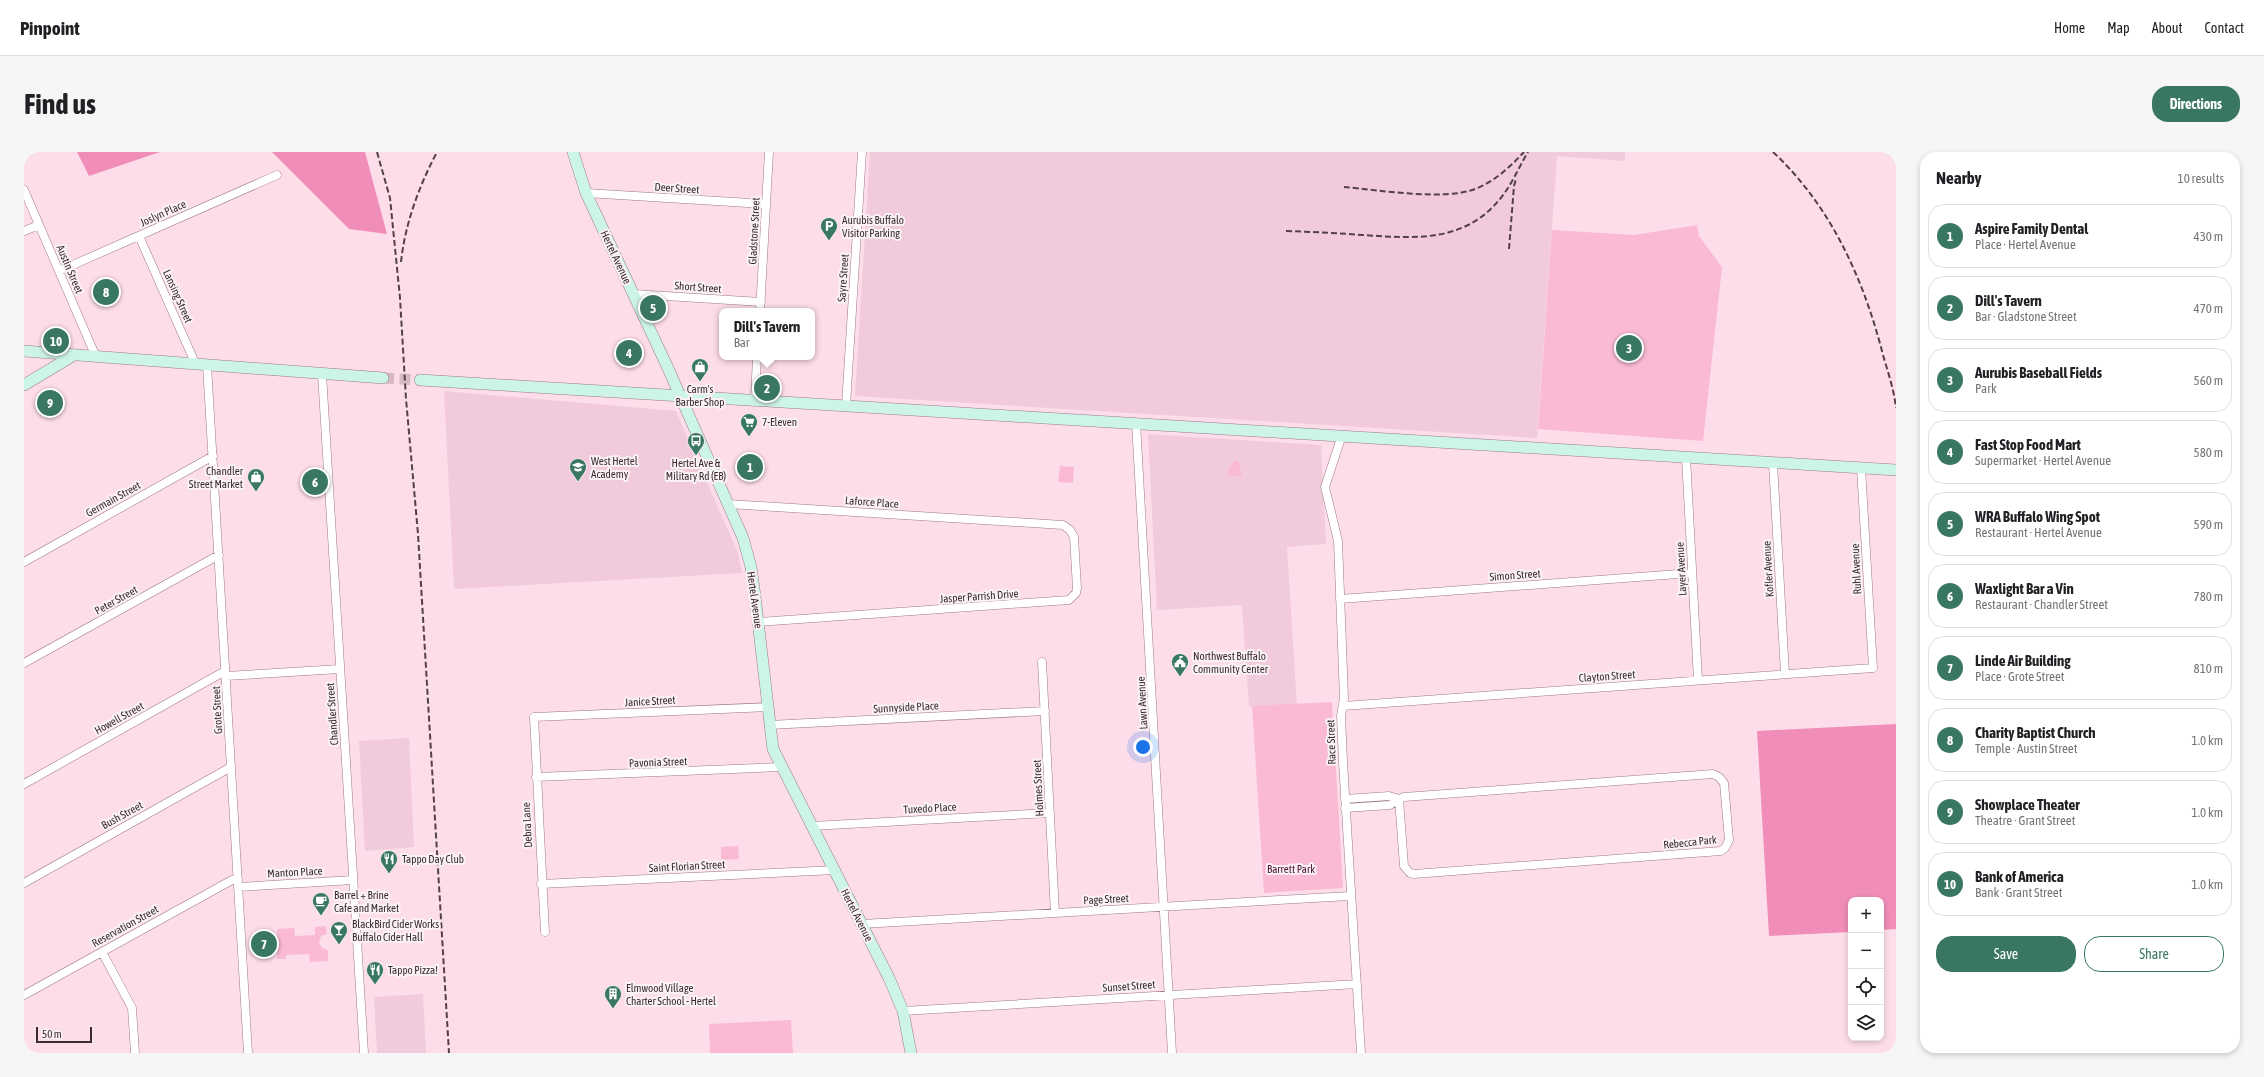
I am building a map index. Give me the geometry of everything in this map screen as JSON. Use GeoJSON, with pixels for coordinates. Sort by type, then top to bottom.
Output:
{"type":"FeatureCollection","features":[{"type":"Feature","properties":{"kind":"main road","name":"Hertel Avenue"},"geometry":{"type":"LineString","coordinates":[[573,152],[586,193],[681,396],[743,538],[751,567],[773,748],[781,767],[862,924],[903,1011],[911,1053]]}},
{"type":"Feature","properties":{"kind":"main road"},"geometry":{"type":"LineString","coordinates":[[24,351],[383,378]]}},
{"type":"Feature","properties":{"kind":"main road"},"geometry":{"type":"LineString","coordinates":[[24,385],[74,355]]}},
{"type":"Feature","properties":{"kind":"main road"},"geometry":{"type":"LineString","coordinates":[[420,380],[755,399],[1896,470]]}},
{"type":"Feature","properties":{"kind":"street","name":"Gladstone Street"},"geometry":{"type":"LineString","coordinates":[[760,308],[769,152]]}},
{"type":"Feature","properties":{"kind":"street","name":"Sayre Street"},"geometry":{"type":"LineString","coordinates":[[846,405],[862,152]]}},
{"type":"Feature","properties":{"kind":"street","name":"Joslyn Place"},"geometry":{"type":"LineString","coordinates":[[59,271],[277,175]]}},
{"type":"Feature","properties":{"kind":"street","name":"Austin Street"},"geometry":{"type":"LineString","coordinates":[[24,190],[96,357]]}},
{"type":"Feature","properties":{"kind":"street","name":"Deer Street"},"geometry":{"type":"LineString","coordinates":[[586,193],[766,204]]}},
{"type":"Feature","properties":{"kind":"street"},"geometry":{"type":"LineString","coordinates":[[24,231],[39,225]]}},
{"type":"Feature","properties":{"kind":"street","name":"Lansing Street"},"geometry":{"type":"LineString","coordinates":[[139,236],[202,365]]}},
{"type":"Feature","properties":{"kind":"street","name":"Short Street"},"geometry":{"type":"LineString","coordinates":[[634,294],[760,302]]}},
{"type":"Feature","properties":{"kind":"street"},"geometry":{"type":"LineString","coordinates":[[755,399],[757,360]]}},
{"type":"Feature","properties":{"kind":"street","name":"Grote Street"},"geometry":{"type":"LineString","coordinates":[[202,365],[213,456],[248,1053]]}},
{"type":"Feature","properties":{"kind":"street","name":"Chandler Street"},"geometry":{"type":"LineString","coordinates":[[322,374],[364,1053]]}},
{"type":"Feature","properties":{"kind":"street","name":"Lawn Avenue"},"geometry":{"type":"LineString","coordinates":[[1136,423],[1172,1053]]}},
{"type":"Feature","properties":{"kind":"street","name":"Race Street"},"geometry":{"type":"LineString","coordinates":[[1342,435],[1325,487],[1338,541],[1343,706],[1341,716],[1345,808],[1361,1053]]}},
{"type":"Feature","properties":{"kind":"street","name":"Germain Street"},"geometry":{"type":"LineString","coordinates":[[24,562],[213,456]]}},
{"type":"Feature","properties":{"kind":"street","name":"Layer Avenue"},"geometry":{"type":"LineString","coordinates":[[1686,457],[1698,680]]}},
{"type":"Feature","properties":{"kind":"street","name":"Kofler Avenue"},"geometry":{"type":"LineString","coordinates":[[1774,462],[1785,674]]}},
{"type":"Feature","properties":{"kind":"street","name":"Ruhl Avenue"},"geometry":{"type":"LineString","coordinates":[[1861,468],[1873,668]]}},
{"type":"Feature","properties":{"kind":"street","name":"Laforce Place"},"geometry":{"type":"LineString","coordinates":[[728,504],[1014,522]]}},
{"type":"Feature","properties":{"kind":"street","name":"Jasper Parrish Drive"},"geometry":{"type":"LineString","coordinates":[[758,622],[1066,601],[1073,598],[1077,588],[1074,537],[1070,530],[1063,525],[1014,522]]}},
{"type":"Feature","properties":{"kind":"street","name":"Peter Street"},"geometry":{"type":"LineString","coordinates":[[24,663],[218,555]]}},
{"type":"Feature","properties":{"kind":"street","name":"Simon Street"},"geometry":{"type":"LineString","coordinates":[[1340,598],[1692,573]]}},
{"type":"Feature","properties":{"kind":"street","name":"Holmes Street"},"geometry":{"type":"LineString","coordinates":[[1042,662],[1055,913]]}},
{"type":"Feature","properties":{"kind":"street","name":"Clayton Street"},"geometry":{"type":"LineString","coordinates":[[1343,706],[1873,668]]}},
{"type":"Feature","properties":{"kind":"street","name":"Howell Street"},"geometry":{"type":"LineString","coordinates":[[24,784],[226,673],[340,669]]}},
{"type":"Feature","properties":{"kind":"street","name":"Janice Street"},"geometry":{"type":"LineString","coordinates":[[534,717],[767,707]]}},
{"type":"Feature","properties":{"kind":"street","name":"Sunnyside Place"},"geometry":{"type":"LineString","coordinates":[[769,725],[1045,711]]}},
{"type":"Feature","properties":{"kind":"street","name":"Debra Lane"},"geometry":{"type":"LineString","coordinates":[[534,717],[541,884],[545,932]]}},
{"type":"Feature","properties":{"kind":"street","name":"Bush Street"},"geometry":{"type":"LineString","coordinates":[[24,882],[231,767]]}},
{"type":"Feature","properties":{"kind":"street","name":"Pavonia Street"},"geometry":{"type":"LineString","coordinates":[[536,777],[781,767]]}},
{"type":"Feature","properties":{"kind":"street","name":"Rebecca Park"},"geometry":{"type":"LineString","coordinates":[[1345,808],[1390,805],[1399,799],[1412,796],[1713,774],[1721,778],[1724,783],[1729,840],[1725,848],[1717,852],[1414,874],[1406,870],[1403,863],[1399,799]]}},
{"type":"Feature","properties":{"kind":"street","name":"Rebecca Park"},"geometry":{"type":"LineString","coordinates":[[1345,799],[1389,796],[1399,799]]}},
{"type":"Feature","properties":{"kind":"street","name":"Tuxedo Place"},"geometry":{"type":"LineString","coordinates":[[812,826],[1050,813]]}},
{"type":"Feature","properties":{"kind":"street","name":"Saint Florian Street"},"geometry":{"type":"LineString","coordinates":[[541,884],[835,870]]}},
{"type":"Feature","properties":{"kind":"street","name":"Reservation Street"},"geometry":{"type":"LineString","coordinates":[[24,995],[232,880],[238,883]]}},
{"type":"Feature","properties":{"kind":"street","name":"Manton Place"},"geometry":{"type":"LineString","coordinates":[[238,883],[353,880]]}},
{"type":"Feature","properties":{"kind":"street","name":"Page Street"},"geometry":{"type":"LineString","coordinates":[[862,924],[1350,896]]}},
{"type":"Feature","properties":{"kind":"street"},"geometry":{"type":"LineString","coordinates":[[102,952],[132,1008],[135,1053]]}},
{"type":"Feature","properties":{"kind":"street","name":"Sunset Street"},"geometry":{"type":"LineString","coordinates":[[903,1011],[1168,994],[1357,984]]}},
{"type":"Feature","properties":{"kind":"shaded area"},"geometry":{"type":"Polygon","coordinates":[[[77,152],[160,152],[89,176],[77,152]]]}},
{"type":"Feature","properties":{"kind":"shaded area"},"geometry":{"type":"Polygon","coordinates":[[[272,152],[365,152],[387,234],[349,229],[272,152]]]}},
{"type":"Feature","properties":{"kind":"shaded area"},"geometry":{"type":"Polygon","coordinates":[[[870,152],[1625,152],[1625,161],[1557,156],[1537,438],[855,396],[870,152]]]}},
{"type":"Feature","properties":{"kind":"shaded area","name":"West Hertel Academy"},"geometry":{"type":"Polygon","coordinates":[[[444,391],[676,411],[738,553],[742,573],[454,589],[444,391]]]}},
{"type":"Feature","properties":{"kind":"shaded area"},"geometry":{"type":"Polygon","coordinates":[[[1148,434],[1321,445],[1326,544],[1287,547],[1297,704],[1249,707],[1242,605],[1157,610],[1148,434]]]}},
{"type":"Feature","properties":{"kind":"shaded area"},"geometry":{"type":"Polygon","coordinates":[[[1896,724],[1896,929],[1884,930],[1884,897],[1848,897],[1848,932],[1769,936],[1757,731],[1896,724]]]}},
{"type":"Feature","properties":{"kind":"shaded area"},"geometry":{"type":"Polygon","coordinates":[[[409,738],[414,847],[365,851],[359,741],[409,738]]]}},
{"type":"Feature","properties":{"kind":"shaded area"},"geometry":{"type":"Polygon","coordinates":[[[423,994],[426,1053],[377,1053],[374,997],[423,994]]]}},
{"type":"Feature","properties":{"kind":"green space"},"geometry":{"type":"Polygon","coordinates":[[[1697,225],[1699,236],[1722,267],[1703,441],[1538,429],[1552,230],[1634,235],[1697,225]]]}},
{"type":"Feature","properties":{"kind":"green space"},"geometry":{"type":"Polygon","coordinates":[[[1234,461],[1238,461],[1242,476],[1228,475],[1228,469],[1234,461]]]}},
{"type":"Feature","properties":{"kind":"green space"},"geometry":{"type":"Polygon","coordinates":[[[1060,466],[1074,467],[1073,483],[1058,482],[1060,466]]]}},
{"type":"Feature","properties":{"kind":"green space","name":"Barrett Park"},"geometry":{"type":"Polygon","coordinates":[[[1332,702],[1343,888],[1264,893],[1252,706],[1332,702]]]}},
{"type":"Feature","properties":{"kind":"green space"},"geometry":{"type":"Polygon","coordinates":[[[738,846],[739,859],[721,860],[721,847],[738,846]]]}},
{"type":"Feature","properties":{"kind":"green space"},"geometry":{"type":"Polygon","coordinates":[[[326,926],[327,934],[321,936],[319,943],[322,948],[328,950],[328,961],[310,962],[309,954],[286,955],[286,959],[277,959],[277,929],[294,928],[295,936],[315,935],[315,927],[326,926]]]}},
{"type":"Feature","properties":{"kind":"green space"},"geometry":{"type":"Polygon","coordinates":[[[791,1020],[793,1053],[710,1053],[709,1024],[791,1020]]]}},
{"type":"Feature","properties":{"kind":"tunnel"},"geometry":{"type":"LineString","coordinates":[[383,378],[420,380]]}},
{"type":"Feature","properties":{"kind":"railway"},"geometry":{"type":"LineString","coordinates":[[377,152],[390,198],[400,298],[406,399],[418,534],[449,1053]]}},
{"type":"Feature","properties":{"kind":"railway"},"geometry":{"type":"LineString","coordinates":[[401,262],[409,219],[424,178],[437,152]]}},
{"type":"Feature","properties":{"kind":"railway"},"geometry":{"type":"LineString","coordinates":[[1344,187],[1411,194],[1447,194],[1462,192],[1475,189],[1489,182],[1524,152]]}},
{"type":"Feature","properties":{"kind":"railway"},"geometry":{"type":"LineString","coordinates":[[1286,231],[1400,237],[1418,237],[1454,231],[1470,224],[1486,214],[1504,194],[1528,152]]}},
{"type":"Feature","properties":{"kind":"railway"},"geometry":{"type":"LineString","coordinates":[[1773,152],[1794,173],[1812,196],[1843,246],[1866,299],[1891,381],[1896,408]]}},
{"type":"Feature","properties":{"kind":"railway"},"geometry":{"type":"LineString","coordinates":[[1509,249],[1514,186],[1516,179]]}},
{"type":"Feature","properties":{"kind":"place","name":"Aurubis Buffalo Visitor Parking"},"geometry":{"type":"Point","coordinates":[829,241]}},
{"type":"Feature","properties":{"kind":"place","name":"Charity Baptist Church"},"geometry":{"type":"Point","coordinates":[106,292]}},
{"type":"Feature","properties":{"kind":"place","name":"WRA Buffalo Wing Spot"},"geometry":{"type":"Point","coordinates":[653,308]}},
{"type":"Feature","properties":{"kind":"place","name":"Bank of America"},"geometry":{"type":"Point","coordinates":[56,341]}},
{"type":"Feature","properties":{"kind":"place","name":"Aurubis Baseball Fields"},"geometry":{"type":"Point","coordinates":[1629,348]}},
{"type":"Feature","properties":{"kind":"place","name":"Fast Stop Food Mart"},"geometry":{"type":"Point","coordinates":[629,353]}},
{"type":"Feature","properties":{"kind":"place","name":"Carm's Barber Shop"},"geometry":{"type":"Point","coordinates":[700,382]}},
{"type":"Feature","properties":{"kind":"place","name":"Dill's Tavern"},"geometry":{"type":"Point","coordinates":[767,388]}},
{"type":"Feature","properties":{"kind":"place","name":"Showplace Theater"},"geometry":{"type":"Point","coordinates":[50,403]}},
{"type":"Feature","properties":{"kind":"place","name":"7-Eleven"},"geometry":{"type":"Point","coordinates":[749,437]}},
{"type":"Feature","properties":{"kind":"place","name":"Hertel Ave & Military Rd (EB)"},"geometry":{"type":"Point","coordinates":[696,456]}},
{"type":"Feature","properties":{"kind":"place","name":"Aspire Family Dental"},"geometry":{"type":"Point","coordinates":[750,467]}},
{"type":"Feature","properties":{"kind":"place","name":"Waxlight Bar a Vin"},"geometry":{"type":"Point","coordinates":[315,482]}},
{"type":"Feature","properties":{"kind":"place","name":"West Hertel Academy"},"geometry":{"type":"Point","coordinates":[578,482]}},
{"type":"Feature","properties":{"kind":"place","name":"Chandler Street Market"},"geometry":{"type":"Point","coordinates":[256,492]}},
{"type":"Feature","properties":{"kind":"place","name":"Northwest Buffalo Community Center"},"geometry":{"type":"Point","coordinates":[1180,677]}},
{"type":"Feature","properties":{"kind":"place","name":"Tappo Day Club"},"geometry":{"type":"Point","coordinates":[389,874]}},
{"type":"Feature","properties":{"kind":"place","name":"Barrel + Brine Cafe and Market"},"geometry":{"type":"Point","coordinates":[321,916]}},
{"type":"Feature","properties":{"kind":"place","name":"Linde Air Building"},"geometry":{"type":"Point","coordinates":[264,944]}},
{"type":"Feature","properties":{"kind":"place","name":"BlackBird Cider Works Buffalo Cider Hall"},"geometry":{"type":"Point","coordinates":[339,945]}},
{"type":"Feature","properties":{"kind":"place","name":"Tappo Pizza!"},"geometry":{"type":"Point","coordinates":[375,985]}},
{"type":"Feature","properties":{"kind":"place","name":"Elmwood Village Charter School - Hertel"},"geometry":{"type":"Point","coordinates":[613,1009]}}]}
